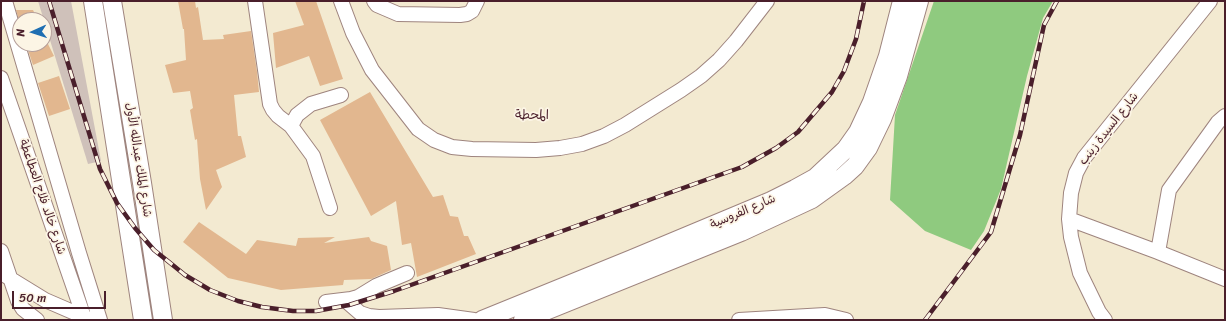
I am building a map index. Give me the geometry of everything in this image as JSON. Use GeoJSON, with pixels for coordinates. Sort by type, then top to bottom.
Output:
{"type":"FeatureCollection","features":[{"type":"Feature","properties":{"kind":"main road","name":"شارع الملك عبدالله الأول"},"geometry":{"type":"LineString","coordinates":[[93,1],[139,319]]}},
{"type":"Feature","properties":{"kind":"main road","name":"شارع الملك عبدالله الأول"},"geometry":{"type":"LineString","coordinates":[[112,1],[163,320]]}},
{"type":"Feature","properties":{"kind":"main road","name":"شارع الفروسية"},"geometry":{"type":"LineString","coordinates":[[482,320],[771,201],[815,178],[846,149],[858,132],[872,102],[888,56],[902,1]]}},
{"type":"Feature","properties":{"kind":"main road","name":"شارع الفروسية"},"geometry":{"type":"LineString","coordinates":[[523,320],[754,226],[812,199],[844,176],[855,166],[868,148],[882,119],[898,76],[919,1]]}},
{"type":"Feature","properties":{"kind":"street"},"geometry":{"type":"LineString","coordinates":[[5,1],[79,254],[100,320]]}},
{"type":"Feature","properties":{"kind":"street"},"geometry":{"type":"LineString","coordinates":[[255,1],[270,104],[278,116],[291,126],[314,156],[330,208]]}},
{"type":"Feature","properties":{"kind":"street"},"geometry":{"type":"LineString","coordinates":[[341,1],[353,32],[372,70],[418,129],[434,140],[452,147],[536,150],[582,144],[604,136],[625,125],[681,90],[701,76],[719,60],[767,1]]}},
{"type":"Feature","properties":{"kind":"street"},"geometry":{"type":"LineString","coordinates":[[374,1],[377,5],[398,14],[460,15],[467,14],[472,11],[477,1]]}},
{"type":"Feature","properties":{"kind":"street","name":"شارع السيدة زينب"},"geometry":{"type":"LineString","coordinates":[[1105,320],[1099,312],[1080,273],[1072,243],[1069,219],[1071,193],[1076,173],[1084,158],[1210,1]]}},
{"type":"Feature","properties":{"kind":"street","name":"شارع خالد فلاح العطاعطة"},"geometry":{"type":"LineString","coordinates":[[1,78],[64,259],[87,319]]}},
{"type":"Feature","properties":{"kind":"street"},"geometry":{"type":"LineString","coordinates":[[291,126],[297,115],[311,104],[341,94]]}},
{"type":"Feature","properties":{"kind":"street"},"geometry":{"type":"LineString","coordinates":[[1158,252],[1169,190],[1218,122],[1225,116]]}},
{"type":"Feature","properties":{"kind":"street"},"geometry":{"type":"LineString","coordinates":[[1069,219],[1225,279]]}},
{"type":"Feature","properties":{"kind":"street"},"geometry":{"type":"LineString","coordinates":[[1,251],[5,276],[18,301],[23,309],[37,320]]}},
{"type":"Feature","properties":{"kind":"street"},"geometry":{"type":"LineString","coordinates":[[64,259],[79,254]]}},
{"type":"Feature","properties":{"kind":"street"},"geometry":{"type":"LineString","coordinates":[[326,302],[345,300],[358,296],[376,286],[407,273]]}},
{"type":"Feature","properties":{"kind":"street"},"geometry":{"type":"LineString","coordinates":[[5,276],[45,300],[87,319]]}},
{"type":"Feature","properties":{"kind":"street"},"geometry":{"type":"LineString","coordinates":[[345,300],[360,313],[369,316],[438,315],[474,320]]}},
{"type":"Feature","properties":{"kind":"street"},"geometry":{"type":"LineString","coordinates":[[739,320],[817,315],[833,316],[846,320]]}},
{"type":"Feature","properties":{"kind":"shaded area"},"geometry":{"type":"Polygon","coordinates":[[[38,1],[71,1],[101,161],[88,164],[52,47],[52,12],[41,12],[38,1]]]}},
{"type":"Feature","properties":{"kind":"green space"},"geometry":{"type":"Polygon","coordinates":[[[934,1],[1053,1],[1043,18],[1027,76],[1001,189],[984,231],[971,250],[925,231],[890,200],[895,115],[934,1]]]}},
{"type":"Feature","properties":{"kind":"building"},"geometry":{"type":"Polygon","coordinates":[[[178,1],[195,1],[196,8],[198,7],[203,40],[224,39],[223,35],[251,31],[257,72],[259,92],[234,95],[238,136],[241,136],[246,157],[216,170],[222,187],[206,210],[200,179],[197,139],[195,140],[190,110],[193,108],[190,91],[173,93],[165,65],[186,60],[184,29],[178,1]]]}},
{"type":"Feature","properties":{"kind":"building"},"geometry":{"type":"Polygon","coordinates":[[[295,1],[316,1],[343,79],[320,86],[309,56],[276,68],[273,33],[304,25],[295,1]]]}},
{"type":"Feature","properties":{"kind":"building"},"geometry":{"type":"Polygon","coordinates":[[[16,10],[33,10],[34,12],[17,12],[16,10]]]}},
{"type":"Feature","properties":{"kind":"building"},"geometry":{"type":"Polygon","coordinates":[[[29,52],[52,52],[54,56],[33,65],[29,52]]]}},
{"type":"Feature","properties":{"kind":"building"},"geometry":{"type":"Polygon","coordinates":[[[59,76],[70,109],[49,116],[38,83],[59,76]]]}},
{"type":"Feature","properties":{"kind":"building"},"geometry":{"type":"Polygon","coordinates":[[[370,92],[433,197],[443,195],[450,216],[458,217],[464,236],[468,236],[476,254],[417,277],[411,243],[402,245],[396,201],[371,216],[320,120],[370,92]]]}},
{"type":"Feature","properties":{"kind":"building"},"geometry":{"type":"Polygon","coordinates":[[[199,222],[246,254],[257,240],[296,246],[298,238],[335,237],[324,243],[369,237],[371,241],[387,246],[391,270],[371,279],[344,280],[343,285],[281,290],[228,278],[183,242],[199,222]]]}},
{"type":"Feature","properties":{"kind":"railway"},"geometry":{"type":"LineString","coordinates":[[49,1],[100,169],[117,203],[135,228],[154,250],[185,275],[210,290],[238,301],[262,307],[293,311],[316,311],[349,305],[394,291],[742,167],[776,148],[798,132],[832,92],[844,71],[856,39],[864,1]]}},
{"type":"Feature","properties":{"kind":"railway"},"geometry":{"type":"LineString","coordinates":[[925,320],[991,232],[1020,135],[1044,25],[1057,1]]}},
{"type":"Feature","properties":{"kind":"district","name":"المحطة"},"geometry":{"type":"Point","coordinates":[532,116]}}]}
